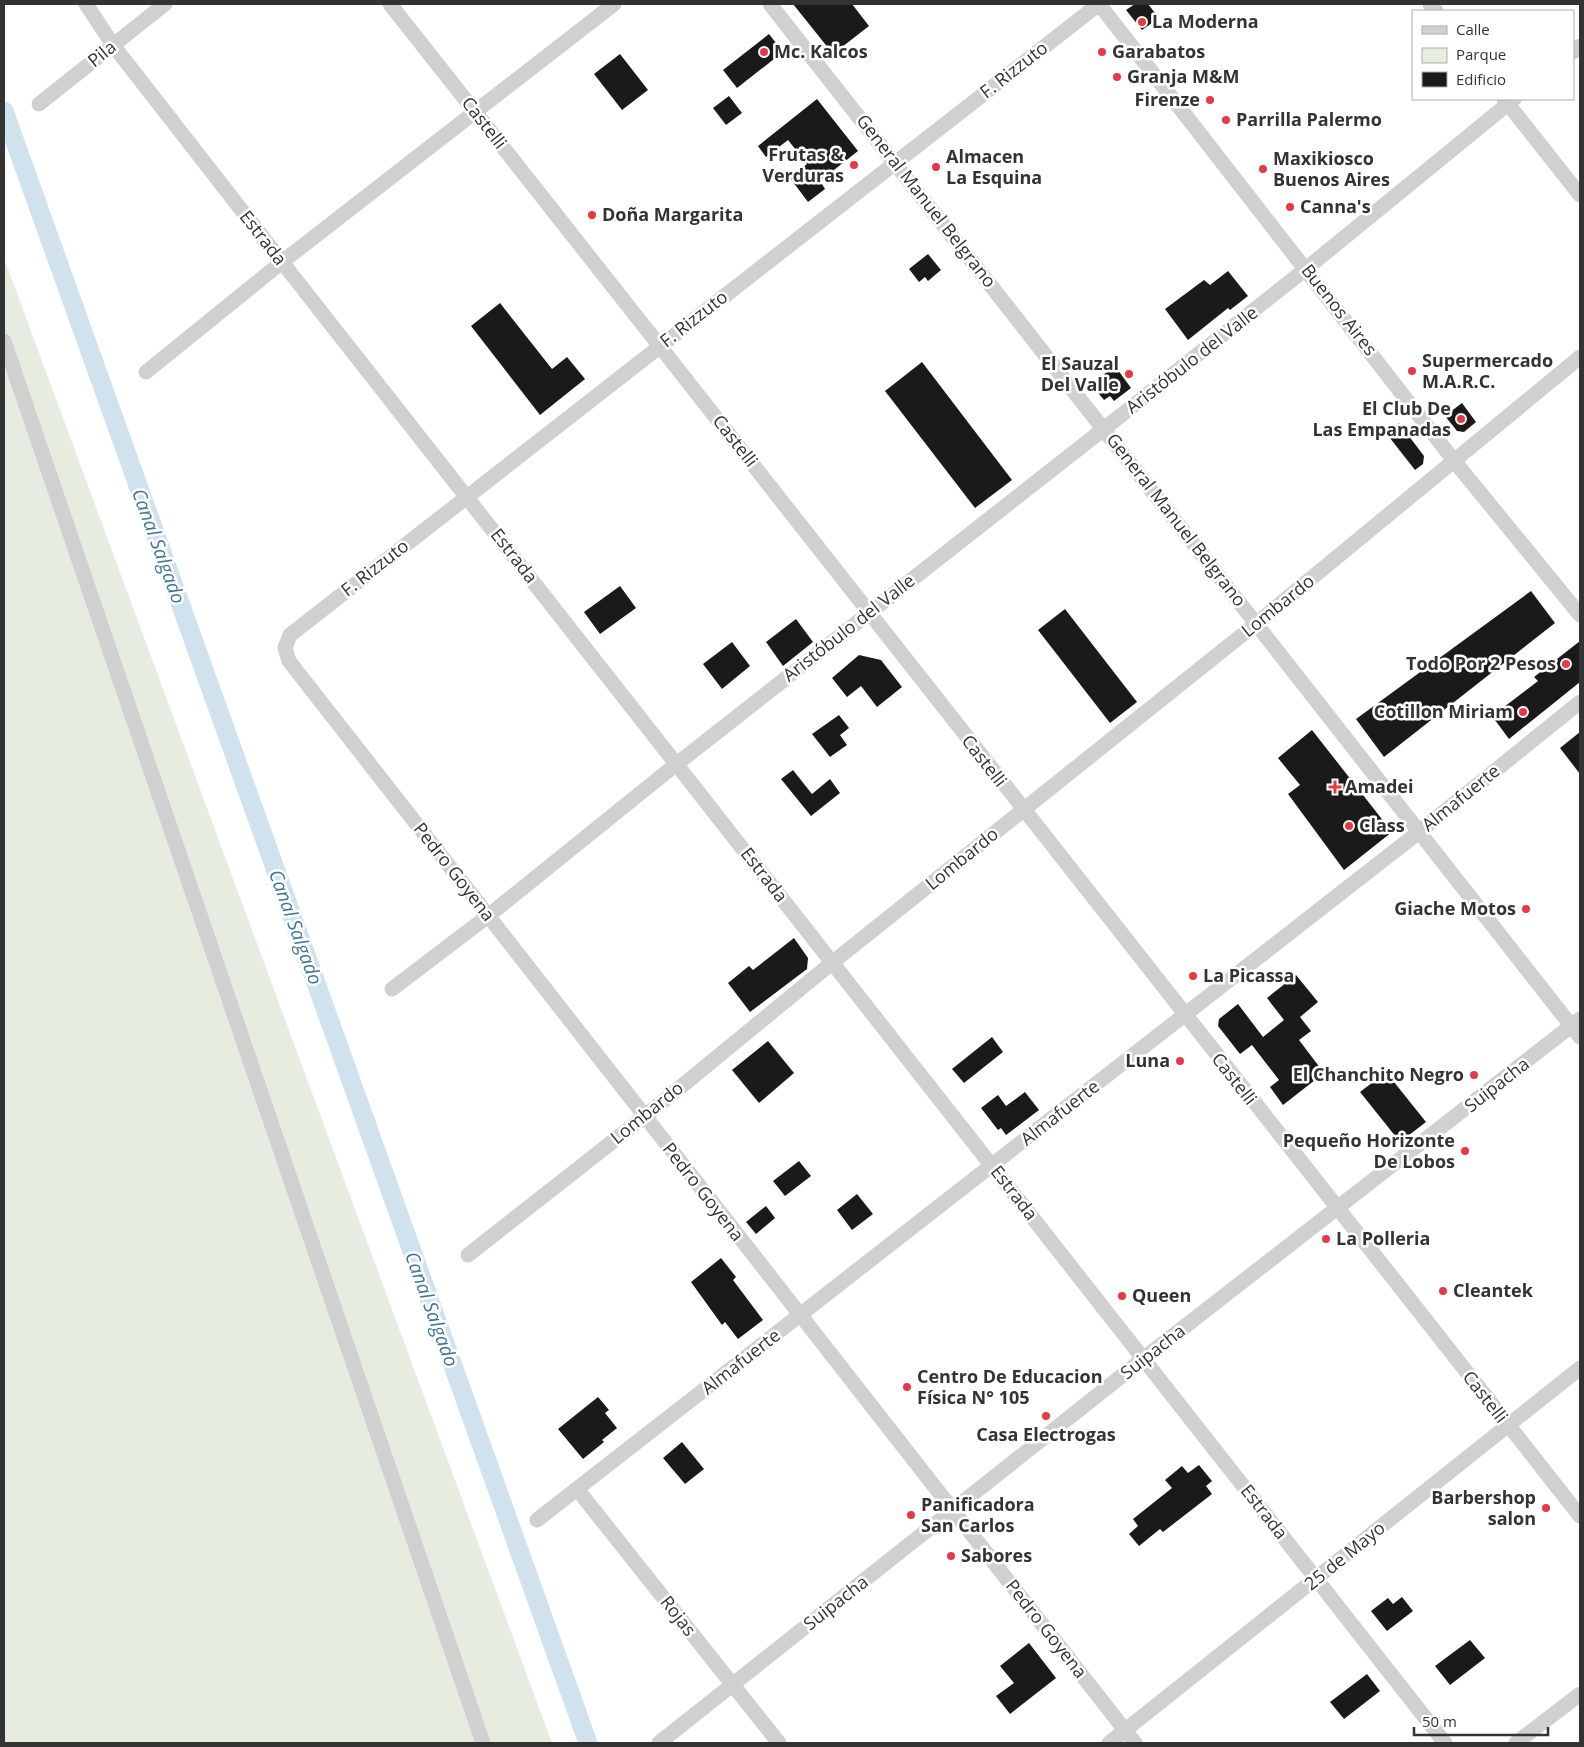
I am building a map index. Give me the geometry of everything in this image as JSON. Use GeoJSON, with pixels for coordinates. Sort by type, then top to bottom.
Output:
{"type":"FeatureCollection","features":[{"type":"Feature","properties":{"kind":"street","name":"Estrada"},"geometry":{"type":"LineString","coordinates":[[86,4],[113,45],[282,262],[467,495],[1445,1743]]}},
{"type":"Feature","properties":{"kind":"street","name":"Pila"},"geometry":{"type":"LineString","coordinates":[[39,104],[165,4]]}},
{"type":"Feature","properties":{"kind":"street","name":"Castelli"},"geometry":{"type":"LineString","coordinates":[[390,4],[660,345],[1337,1210],[1580,1516]]}},
{"type":"Feature","properties":{"kind":"street"},"geometry":{"type":"LineString","coordinates":[[146,372],[282,262],[614,4]]}},
{"type":"Feature","properties":{"kind":"street","name":"General Manuel Belgrano"},"geometry":{"type":"LineString","coordinates":[[770,4],[1105,428],[1419,832],[1577,1027]]}},
{"type":"Feature","properties":{"kind":"street","name":"F. Rizzuto"},"geometry":{"type":"LineString","coordinates":[[290,635],[467,495],[1099,4]]}},
{"type":"Feature","properties":{"kind":"street","name":"Buenos Aires"},"geometry":{"type":"LineString","coordinates":[[1099,4],[1307,268],[1455,462],[1580,615]]}},
{"type":"Feature","properties":{"kind":"street"},"geometry":{"type":"LineString","coordinates":[[1509,100],[1580,195]]}},
{"type":"Feature","properties":{"kind":"street","name":"Aristóbulo del Valle"},"geometry":{"type":"LineString","coordinates":[[392,988],[488,916],[677,764],[1307,268],[1509,100]]}},
{"type":"Feature","properties":{"kind":"street"},"geometry":{"type":"LineString","coordinates":[[4,341],[483,1743]]}},
{"type":"Feature","properties":{"kind":"street","name":"Lombardo"},"geometry":{"type":"LineString","coordinates":[[468,1255],[1257,624],[1580,357]]}},
{"type":"Feature","properties":{"kind":"street","name":"Pedro Goyena"},"geometry":{"type":"LineString","coordinates":[[290,635],[285,648],[289,661],[1135,1743]]}},
{"type":"Feature","properties":{"kind":"street","name":"Almafuerte"},"geometry":{"type":"LineString","coordinates":[[537,1520],[801,1316],[1419,832],[1580,702]]}},
{"type":"Feature","properties":{"kind":"street","name":"Suipacha"},"geometry":{"type":"LineString","coordinates":[[659,1743],[954,1511],[1143,1359],[1577,1027]]}},
{"type":"Feature","properties":{"kind":"street","name":"25 de Mayo"},"geometry":{"type":"LineString","coordinates":[[1109,1743],[1580,1368]]}},
{"type":"Feature","properties":{"kind":"street","name":"Rojas"},"geometry":{"type":"LineString","coordinates":[[577,1489],[779,1743]]}},
{"type":"Feature","properties":{"kind":"street"},"geometry":{"type":"LineString","coordinates":[[1516,1743],[1580,1694]]}},
{"type":"Feature","properties":{"kind":"green space"},"geometry":{"type":"Polygon","coordinates":[[[4,258],[552,1743],[4,1743],[4,258]]]}},
{"type":"Feature","properties":{"kind":"building"},"geometry":{"type":"Polygon","coordinates":[[[793,4],[852,4],[869,26],[833,54],[793,4]]]}},
{"type":"Feature","properties":{"kind":"building"},"geometry":{"type":"Polygon","coordinates":[[[1135,4],[1148,4],[1159,18],[1142,30],[1126,10],[1135,4]]]}},
{"type":"Feature","properties":{"kind":"building"},"geometry":{"type":"Polygon","coordinates":[[[769,34],[783,52],[737,88],[723,70],[769,34]]]}},
{"type":"Feature","properties":{"kind":"building"},"geometry":{"type":"Polygon","coordinates":[[[620,54],[648,90],[622,110],[594,74],[620,54]]]}},
{"type":"Feature","properties":{"kind":"building"},"geometry":{"type":"Polygon","coordinates":[[[729,96],[742,113],[726,125],[713,108],[729,96]]]}},
{"type":"Feature","properties":{"kind":"building"},"geometry":{"type":"Polygon","coordinates":[[[817,99],[858,151],[820,181],[825,189],[808,202],[790,178],[807,164],[788,140],[766,157],[758,146],[817,99]]]}},
{"type":"Feature","properties":{"kind":"building"},"geometry":{"type":"Polygon","coordinates":[[[928,254],[941,270],[928,281],[925,277],[919,282],[909,269],[928,254]]]}},
{"type":"Feature","properties":{"kind":"building"},"geometry":{"type":"Polygon","coordinates":[[[1228,271],[1248,296],[1230,310],[1228,308],[1188,340],[1165,309],[1204,280],[1210,285],[1228,271]]]}},
{"type":"Feature","properties":{"kind":"building"},"geometry":{"type":"Polygon","coordinates":[[[500,303],[552,369],[567,357],[585,379],[540,415],[471,326],[500,303]]]}},
{"type":"Feature","properties":{"kind":"building"},"geometry":{"type":"Polygon","coordinates":[[[922,362],[1012,480],[975,508],[885,391],[922,362]]]}},
{"type":"Feature","properties":{"kind":"building"},"geometry":{"type":"Polygon","coordinates":[[[1115,366],[1131,388],[1114,401],[1110,396],[1104,400],[1091,384],[1115,366]]]}},
{"type":"Feature","properties":{"kind":"building"},"geometry":{"type":"Polygon","coordinates":[[[1462,403],[1476,422],[1464,432],[1457,431],[1445,416],[1462,403]]]}},
{"type":"Feature","properties":{"kind":"building"},"geometry":{"type":"Polygon","coordinates":[[[1399,423],[1424,456],[1423,464],[1415,470],[1386,433],[1399,423]]]}},
{"type":"Feature","properties":{"kind":"building"},"geometry":{"type":"Polygon","coordinates":[[[620,586],[636,608],[600,634],[584,612],[620,586]]]}},
{"type":"Feature","properties":{"kind":"building"},"geometry":{"type":"Polygon","coordinates":[[[1531,591],[1555,623],[1384,757],[1356,719],[1531,591]]]}},
{"type":"Feature","properties":{"kind":"building"},"geometry":{"type":"Polygon","coordinates":[[[1065,609],[1137,702],[1110,723],[1038,630],[1065,609]]]}},
{"type":"Feature","properties":{"kind":"building"},"geometry":{"type":"Polygon","coordinates":[[[796,619],[813,642],[783,666],[766,642],[796,619]]]}},
{"type":"Feature","properties":{"kind":"building"},"geometry":{"type":"Polygon","coordinates":[[[1580,641],[1580,682],[1509,739],[1492,716],[1538,681],[1534,677],[1580,641]]]}},
{"type":"Feature","properties":{"kind":"building"},"geometry":{"type":"Polygon","coordinates":[[[732,642],[750,666],[722,689],[703,664],[732,642]]]}},
{"type":"Feature","properties":{"kind":"building"},"geometry":{"type":"Polygon","coordinates":[[[859,655],[881,660],[902,687],[877,707],[861,686],[847,697],[832,678],[859,655]]]}},
{"type":"Feature","properties":{"kind":"building"},"geometry":{"type":"Polygon","coordinates":[[[839,715],[849,728],[840,735],[847,745],[830,757],[812,734],[839,715]]]}},
{"type":"Feature","properties":{"kind":"building"},"geometry":{"type":"Polygon","coordinates":[[[1312,730],[1392,832],[1344,870],[1288,794],[1300,785],[1278,758],[1312,730]]]}},
{"type":"Feature","properties":{"kind":"building"},"geometry":{"type":"Polygon","coordinates":[[[1580,732],[1580,774],[1560,748],[1580,732]]]}},
{"type":"Feature","properties":{"kind":"building"},"geometry":{"type":"Polygon","coordinates":[[[793,770],[812,794],[830,779],[840,793],[811,816],[781,779],[793,770]]]}},
{"type":"Feature","properties":{"kind":"building"},"geometry":{"type":"Polygon","coordinates":[[[794,938],[808,958],[807,969],[750,1012],[728,983],[749,966],[753,970],[794,938]]]}},
{"type":"Feature","properties":{"kind":"building"},"geometry":{"type":"Polygon","coordinates":[[[1296,975],[1318,1002],[1300,1017],[1311,1031],[1299,1040],[1324,1073],[1283,1105],[1270,1087],[1279,1080],[1252,1045],[1240,1054],[1218,1026],[1219,1019],[1238,1004],[1263,1037],[1284,1020],[1267,998],[1296,975]]]}},
{"type":"Feature","properties":{"kind":"building"},"geometry":{"type":"Polygon","coordinates":[[[992,1037],[1003,1052],[964,1083],[952,1069],[992,1037]]]}},
{"type":"Feature","properties":{"kind":"building"},"geometry":{"type":"Polygon","coordinates":[[[768,1041],[794,1073],[759,1103],[732,1070],[768,1041]]]}},
{"type":"Feature","properties":{"kind":"building"},"geometry":{"type":"Polygon","coordinates":[[[1386,1072],[1426,1122],[1400,1142],[1360,1092],[1386,1072]]]}},
{"type":"Feature","properties":{"kind":"building"},"geometry":{"type":"Polygon","coordinates":[[[1025,1092],[1039,1110],[1006,1135],[1001,1128],[998,1130],[981,1108],[998,1095],[1006,1106],[1025,1092]]]}},
{"type":"Feature","properties":{"kind":"building"},"geometry":{"type":"Polygon","coordinates":[[[799,1161],[811,1176],[785,1196],[773,1181],[799,1161]]]}},
{"type":"Feature","properties":{"kind":"building"},"geometry":{"type":"Polygon","coordinates":[[[857,1194],[873,1214],[852,1230],[837,1210],[857,1194]]]}},
{"type":"Feature","properties":{"kind":"building"},"geometry":{"type":"Polygon","coordinates":[[[766,1206],[775,1218],[756,1234],[746,1222],[766,1206]]]}},
{"type":"Feature","properties":{"kind":"building"},"geometry":{"type":"Polygon","coordinates":[[[721,1258],[736,1277],[733,1280],[763,1320],[738,1339],[725,1322],[722,1325],[691,1282],[721,1258]]]}},
{"type":"Feature","properties":{"kind":"building"},"geometry":{"type":"Polygon","coordinates":[[[598,1397],[609,1410],[605,1413],[617,1428],[602,1440],[604,1442],[583,1459],[558,1429],[598,1397]]]}},
{"type":"Feature","properties":{"kind":"building"},"geometry":{"type":"Polygon","coordinates":[[[682,1442],[704,1469],[685,1484],[663,1458],[682,1442]]]}},
{"type":"Feature","properties":{"kind":"building"},"geometry":{"type":"Polygon","coordinates":[[[1199,1465],[1212,1481],[1206,1486],[1212,1494],[1163,1532],[1160,1529],[1139,1546],[1129,1534],[1138,1526],[1133,1519],[1172,1488],[1165,1480],[1182,1466],[1188,1473],[1199,1465]]]}},
{"type":"Feature","properties":{"kind":"building"},"geometry":{"type":"Polygon","coordinates":[[[1402,1597],[1413,1611],[1387,1631],[1371,1611],[1388,1598],[1393,1604],[1402,1597]]]}},
{"type":"Feature","properties":{"kind":"building"},"geometry":{"type":"Polygon","coordinates":[[[1470,1640],[1485,1658],[1450,1685],[1435,1666],[1470,1640]]]}},
{"type":"Feature","properties":{"kind":"building"},"geometry":{"type":"Polygon","coordinates":[[[1029,1643],[1056,1678],[1010,1714],[996,1696],[1014,1683],[1000,1666],[1029,1643]]]}},
{"type":"Feature","properties":{"kind":"building"},"geometry":{"type":"Polygon","coordinates":[[[1367,1674],[1380,1691],[1344,1719],[1330,1702],[1367,1674]]]}},
{"type":"Feature","properties":{"kind":"waterway","name":"Canal Salgado"},"geometry":{"type":"LineString","coordinates":[[4,111],[588,1743]]}},
{"type":"Feature","properties":{"kind":"place","name":"La Moderna"},"geometry":{"type":"Point","coordinates":[1142,22]}},
{"type":"Feature","properties":{"kind":"place","name":"Mc. Kalcos"},"geometry":{"type":"Point","coordinates":[764,52]}},
{"type":"Feature","properties":{"kind":"place","name":"Garabatos"},"geometry":{"type":"Point","coordinates":[1102,52]}},
{"type":"Feature","properties":{"kind":"place","name":"Granja M&M"},"geometry":{"type":"Point","coordinates":[1117,77]}},
{"type":"Feature","properties":{"kind":"place","name":"Firenze"},"geometry":{"type":"Point","coordinates":[1210,100]}},
{"type":"Feature","properties":{"kind":"place","name":"Parrilla Palermo"},"geometry":{"type":"Point","coordinates":[1226,120]}},
{"type":"Feature","properties":{"kind":"place","name":"Frutas & Verduras"},"geometry":{"type":"Point","coordinates":[854,165]}},
{"type":"Feature","properties":{"kind":"place","name":"Almacen La Esquina"},"geometry":{"type":"Point","coordinates":[936,167]}},
{"type":"Feature","properties":{"kind":"place","name":"Maxikiosco Buenos Aires"},"geometry":{"type":"Point","coordinates":[1263,169]}},
{"type":"Feature","properties":{"kind":"place","name":"Canna's"},"geometry":{"type":"Point","coordinates":[1290,207]}},
{"type":"Feature","properties":{"kind":"place","name":"Doña Margarita"},"geometry":{"type":"Point","coordinates":[592,215]}},
{"type":"Feature","properties":{"kind":"place","name":"Supermercado M.A.R.C."},"geometry":{"type":"Point","coordinates":[1412,371]}},
{"type":"Feature","properties":{"kind":"place","name":"El Sauzal Del Valle"},"geometry":{"type":"Point","coordinates":[1129,374]}},
{"type":"Feature","properties":{"kind":"place","name":"El Club De Las Empanadas"},"geometry":{"type":"Point","coordinates":[1461,419]}},
{"type":"Feature","properties":{"kind":"place","name":"Todo Por 2 Pesos"},"geometry":{"type":"Point","coordinates":[1566,664]}},
{"type":"Feature","properties":{"kind":"place","name":"Cotillon Miriam"},"geometry":{"type":"Point","coordinates":[1523,712]}},
{"type":"Feature","properties":{"kind":"place","name":"Amadei"},"geometry":{"type":"Point","coordinates":[1335,787]}},
{"type":"Feature","properties":{"kind":"place","name":"Class"},"geometry":{"type":"Point","coordinates":[1349,826]}},
{"type":"Feature","properties":{"kind":"place","name":"Giache Motos"},"geometry":{"type":"Point","coordinates":[1526,909]}},
{"type":"Feature","properties":{"kind":"place","name":"La Picassa"},"geometry":{"type":"Point","coordinates":[1193,976]}},
{"type":"Feature","properties":{"kind":"place","name":"Luna"},"geometry":{"type":"Point","coordinates":[1180,1061]}},
{"type":"Feature","properties":{"kind":"place","name":"El Chanchito Negro"},"geometry":{"type":"Point","coordinates":[1474,1075]}},
{"type":"Feature","properties":{"kind":"place","name":"Pequeño Horizonte De Lobos"},"geometry":{"type":"Point","coordinates":[1465,1151]}},
{"type":"Feature","properties":{"kind":"place","name":"La Polleria"},"geometry":{"type":"Point","coordinates":[1326,1239]}},
{"type":"Feature","properties":{"kind":"place","name":"Cleantek"},"geometry":{"type":"Point","coordinates":[1443,1291]}},
{"type":"Feature","properties":{"kind":"place","name":"Queen"},"geometry":{"type":"Point","coordinates":[1122,1296]}},
{"type":"Feature","properties":{"kind":"place","name":"Centro De Educacion Física N° 105"},"geometry":{"type":"Point","coordinates":[907,1387]}},
{"type":"Feature","properties":{"kind":"place","name":"Casa Electrogas"},"geometry":{"type":"Point","coordinates":[1046,1416]}},
{"type":"Feature","properties":{"kind":"place","name":"Barbershop salon"},"geometry":{"type":"Point","coordinates":[1546,1508]}},
{"type":"Feature","properties":{"kind":"place","name":"Panificadora San Carlos"},"geometry":{"type":"Point","coordinates":[911,1515]}},
{"type":"Feature","properties":{"kind":"place","name":"Sabores"},"geometry":{"type":"Point","coordinates":[951,1556]}}]}
